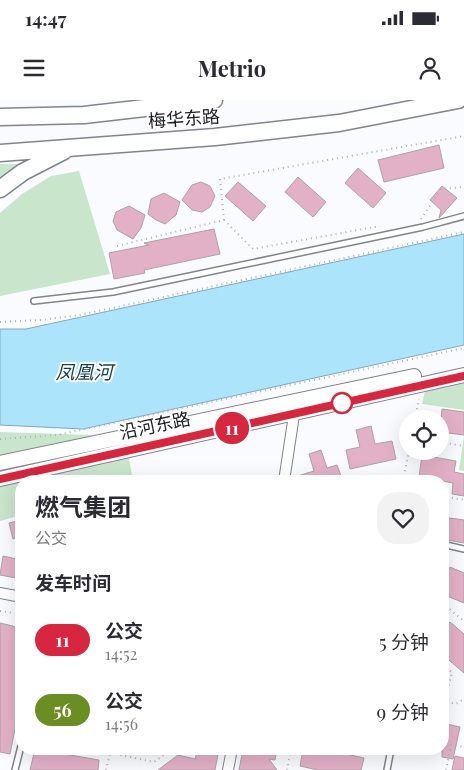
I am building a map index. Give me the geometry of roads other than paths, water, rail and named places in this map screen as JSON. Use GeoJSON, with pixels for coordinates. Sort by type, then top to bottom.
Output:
{"type":"FeatureCollection","features":[{"type":"Feature","properties":{"kind":"main road","name":"梅华东路"},"geometry":{"type":"LineString","coordinates":[[0,117],[84,115],[214,100]]}},
{"type":"Feature","properties":{"kind":"main road","name":"梅华东路"},"geometry":{"type":"LineString","coordinates":[[0,153],[73,146],[215,137],[339,123],[458,100]]}},
{"type":"Feature","properties":{"kind":"main road"},"geometry":{"type":"LineString","coordinates":[[0,189],[23,172],[73,146]]}},
{"type":"Feature","properties":{"kind":"street","name":"沿河东路"},"geometry":{"type":"LineString","coordinates":[[0,463],[464,366]]}},
{"type":"Feature","properties":{"kind":"street","name":"沿河东路"},"geometry":{"type":"LineString","coordinates":[[18,475],[464,376]]}},
{"type":"Feature","properties":{"kind":"street"},"geometry":{"type":"LineString","coordinates":[[285,475],[294,415]]}},
{"type":"Feature","properties":{"kind":"street","name":"沿河东路"},"geometry":{"type":"LineString","coordinates":[[0,479],[15,476]]}},
{"type":"Feature","properties":{"kind":"street"},"geometry":{"type":"LineString","coordinates":[[0,593],[15,596]]}},
{"type":"Feature","properties":{"kind":"street"},"geometry":{"type":"LineString","coordinates":[[228,770],[231,755]]}},
{"type":"Feature","properties":{"kind":"lane"},"geometry":{"type":"LineString","coordinates":[[34,301],[113,292],[422,227],[464,216]]}},
{"type":"Feature","properties":{"kind":"lane"},"geometry":{"type":"LineString","coordinates":[[449,546],[464,549]]}},
{"type":"Feature","properties":{"kind":"lane"},"geometry":{"type":"LineString","coordinates":[[16,770],[19,755]]}},
{"type":"Feature","properties":{"kind":"lane"},"geometry":{"type":"LineString","coordinates":[[387,770],[390,755]]}},
{"type":"Feature","properties":{"kind":"water","name":"凤凰河"},"geometry":{"type":"Polygon","coordinates":[[[464,234],[464,345],[83,429],[0,425],[0,329],[26,329],[464,234]]]}}]}
